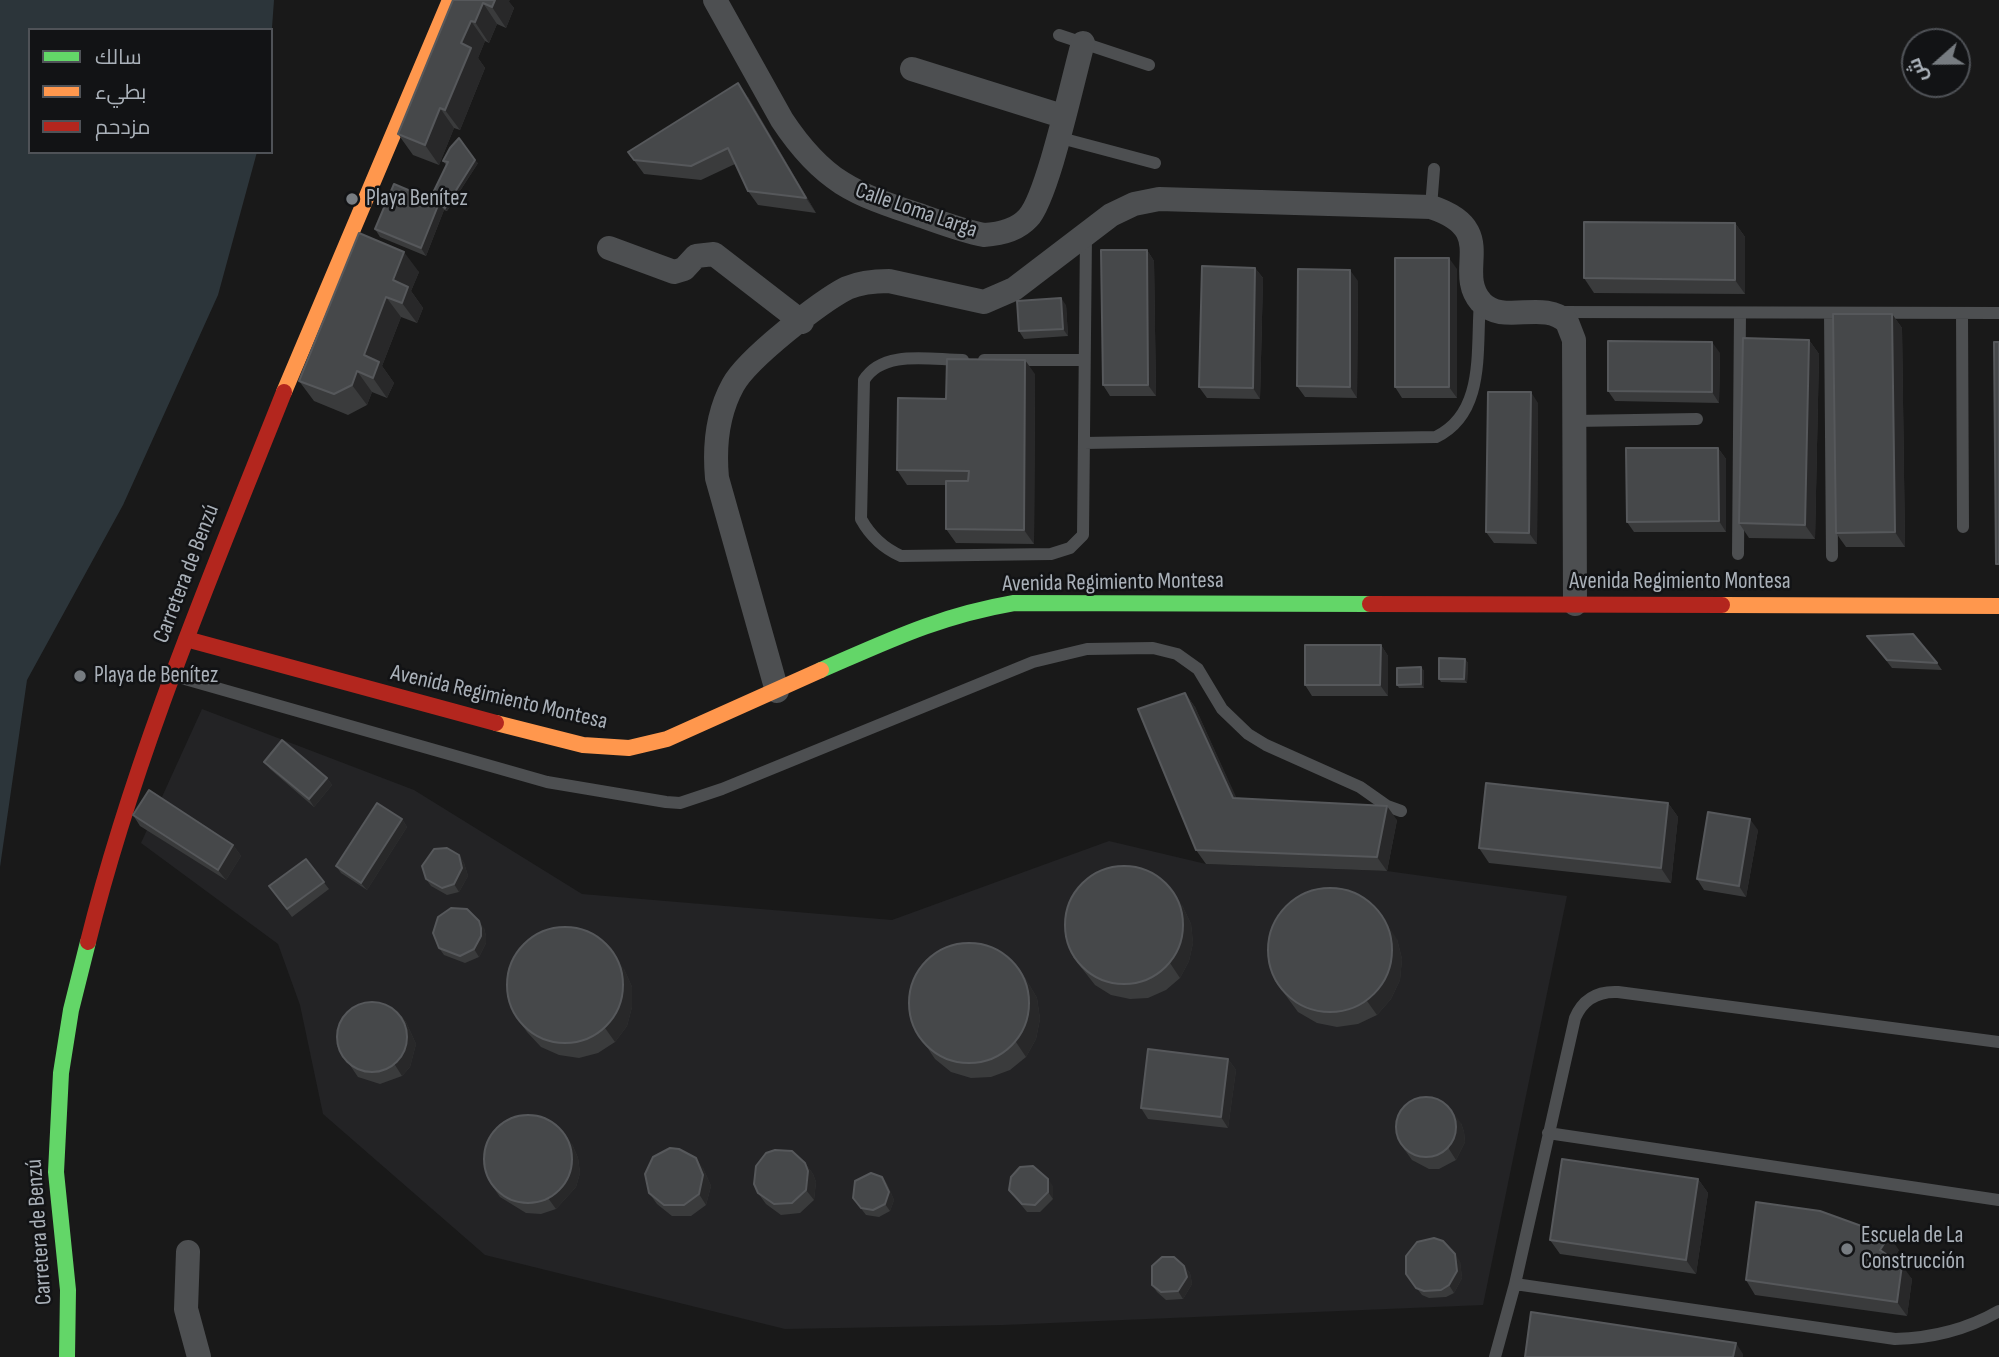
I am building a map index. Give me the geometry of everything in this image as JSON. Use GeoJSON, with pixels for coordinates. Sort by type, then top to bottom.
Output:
{"type":"FeatureCollection","features":[{"type":"Feature","properties":{"kind":"main road","name":"Carretera de Benzú"},"geometry":{"type":"LineString","coordinates":[[67,1357],[68,1290],[55,1172],[61,1073],[71,1010],[93,922],[133,783],[186,639],[312,321],[450,0]]}},
{"type":"Feature","properties":{"kind":"main road","name":"Avenida Regimiento Montesa"},"geometry":{"type":"LineString","coordinates":[[186,639],[392,697],[598,747],[629,748],[667,739],[925,624],[963,612],[1014,603],[1999,606]]}},
{"type":"Feature","properties":{"kind":"street","name":"Calle Loma Larga"},"geometry":{"type":"LineString","coordinates":[[721,3],[795,139],[825,173],[863,197],[972,232],[997,234],[1009,231],[1020,225],[1036,209],[1083,43]]}},
{"type":"Feature","properties":{"kind":"street"},"geometry":{"type":"LineString","coordinates":[[912,69],[1060,126]]}},
{"type":"Feature","properties":{"kind":"street"},"geometry":{"type":"LineString","coordinates":[[777,691],[717,478],[716,441],[724,403],[745,366],[849,288],[874,281],[889,281],[984,302],[1014,289],[1123,209],[1159,199],[1431,206],[1456,218],[1470,236],[1475,290],[1480,301],[1503,312],[1555,312],[1572,330],[1575,604]]}},
{"type":"Feature","properties":{"kind":"street"},"geometry":{"type":"LineString","coordinates":[[609,248],[674,272],[688,266],[696,256],[714,254],[802,322]]}},
{"type":"Feature","properties":{"kind":"street"},"geometry":{"type":"LineString","coordinates":[[188,1252],[186,1309],[199,1357]]}},
{"type":"Feature","properties":{"kind":"lane"},"geometry":{"type":"LineString","coordinates":[[1059,35],[1149,65]]}},
{"type":"Feature","properties":{"kind":"lane"},"geometry":{"type":"LineString","coordinates":[[1060,126],[1155,163]]}},
{"type":"Feature","properties":{"kind":"lane"},"geometry":{"type":"LineString","coordinates":[[1431,206],[1434,169]]}},
{"type":"Feature","properties":{"kind":"lane"},"geometry":{"type":"LineString","coordinates":[[1084,360],[890,360],[875,366],[862,389],[861,519],[881,545],[901,556],[1061,552],[1083,535],[1086,235]]}},
{"type":"Feature","properties":{"kind":"lane"},"geometry":{"type":"LineString","coordinates":[[1084,443],[1436,437],[1457,424],[1470,404],[1480,301]]}},
{"type":"Feature","properties":{"kind":"lane"},"geometry":{"type":"LineString","coordinates":[[1555,312],[1999,313]]}},
{"type":"Feature","properties":{"kind":"lane"},"geometry":{"type":"LineString","coordinates":[[1738,554],[1740,313]]}},
{"type":"Feature","properties":{"kind":"lane"},"geometry":{"type":"LineString","coordinates":[[1830,313],[1832,556]]}},
{"type":"Feature","properties":{"kind":"lane"},"geometry":{"type":"LineString","coordinates":[[1962,313],[1963,527]]}},
{"type":"Feature","properties":{"kind":"lane"},"geometry":{"type":"LineString","coordinates":[[1574,421],[1696,419]]}},
{"type":"Feature","properties":{"kind":"lane"},"geometry":{"type":"LineString","coordinates":[[172,676],[547,782],[648,802],[680,803],[722,789],[1032,662],[1087,649],[1153,648],[1187,660],[1198,669],[1234,722],[1266,746],[1360,787],[1387,806],[1401,811]]}},
{"type":"Feature","properties":{"kind":"lane"},"geometry":{"type":"LineString","coordinates":[[1495,1357],[1575,1018],[1590,998],[1608,992],[1999,1042]]}},
{"type":"Feature","properties":{"kind":"lane"},"geometry":{"type":"LineString","coordinates":[[1548,1133],[1999,1199]]}},
{"type":"Feature","properties":{"kind":"lane"},"geometry":{"type":"LineString","coordinates":[[1514,1284],[1895,1339],[1936,1336],[1958,1330],[1999,1311]]}},
{"type":"Feature","properties":{"kind":"shaded area"},"geometry":{"type":"Polygon","coordinates":[[[0,0],[274,0],[272,28],[28,28],[28,154],[256,154],[218,295],[123,505],[27,680],[0,867],[0,0]]]}},
{"type":"Feature","properties":{"kind":"shaded area"},"geometry":{"type":"Polygon","coordinates":[[[202,709],[414,790],[582,894],[892,920],[1109,841],[1206,864],[1387,871],[1567,896],[1483,1305],[1003,1325],[785,1329],[485,1255],[323,1114],[300,1005],[278,944],[141,843],[202,709]]]}},
{"type":"Feature","properties":{"kind":"building"},"geometry":{"type":"Polygon","coordinates":[[[453,0],[495,0],[492,7],[483,3],[475,22],[471,21],[461,43],[471,48],[445,110],[440,108],[425,145],[398,134],[453,0]]]}},
{"type":"Feature","properties":{"kind":"building"},"geometry":{"type":"Polygon","coordinates":[[[738,83],[806,198],[748,191],[728,148],[691,166],[634,160],[628,152],[738,83]]]}},
{"type":"Feature","properties":{"kind":"building"},"geometry":{"type":"Polygon","coordinates":[[[459,138],[475,160],[445,208],[430,199],[448,162],[443,161],[459,138]]]}},
{"type":"Feature","properties":{"kind":"building"},"geometry":{"type":"Polygon","coordinates":[[[394,184],[439,203],[421,248],[375,229],[394,184]]]}},
{"type":"Feature","properties":{"kind":"building"},"geometry":{"type":"Polygon","coordinates":[[[1584,222],[1735,223],[1735,280],[1584,278],[1584,222]]]}},
{"type":"Feature","properties":{"kind":"building"},"geometry":{"type":"Polygon","coordinates":[[[359,233],[404,252],[393,280],[408,287],[402,303],[386,297],[364,355],[379,362],[373,378],[357,371],[352,385],[334,394],[299,381],[359,233]]]}},
{"type":"Feature","properties":{"kind":"building"},"geometry":{"type":"Polygon","coordinates":[[[1101,250],[1147,250],[1148,385],[1103,385],[1101,250]]]}},
{"type":"Feature","properties":{"kind":"building"},"geometry":{"type":"Polygon","coordinates":[[[1395,258],[1449,258],[1449,387],[1395,387],[1395,258]]]}},
{"type":"Feature","properties":{"kind":"building"},"geometry":{"type":"Polygon","coordinates":[[[1202,266],[1255,268],[1253,388],[1199,387],[1202,266]]]}},
{"type":"Feature","properties":{"kind":"building"},"geometry":{"type":"Polygon","coordinates":[[[1298,269],[1350,270],[1350,387],[1297,386],[1298,269]]]}},
{"type":"Feature","properties":{"kind":"building"},"geometry":{"type":"Polygon","coordinates":[[[1061,298],[1063,329],[1019,331],[1017,301],[1061,298]]]}},
{"type":"Feature","properties":{"kind":"building"},"geometry":{"type":"Polygon","coordinates":[[[1833,314],[1892,314],[1895,532],[1836,533],[1833,314]]]}},
{"type":"Feature","properties":{"kind":"building"},"geometry":{"type":"Polygon","coordinates":[[[1743,338],[1809,340],[1805,525],[1739,523],[1743,338]]]}},
{"type":"Feature","properties":{"kind":"building"},"geometry":{"type":"Polygon","coordinates":[[[1608,341],[1712,342],[1712,392],[1608,391],[1608,341]]]}},
{"type":"Feature","properties":{"kind":"building"},"geometry":{"type":"Polygon","coordinates":[[[1994,342],[1999,342],[1999,564],[1996,564],[1994,342]]]}},
{"type":"Feature","properties":{"kind":"building"},"geometry":{"type":"Polygon","coordinates":[[[947,359],[1025,360],[1024,530],[946,529],[946,481],[968,481],[969,471],[897,470],[898,398],[946,399],[947,359]]]}},
{"type":"Feature","properties":{"kind":"building"},"geometry":{"type":"Polygon","coordinates":[[[1488,392],[1531,392],[1529,533],[1486,532],[1488,392]]]}},
{"type":"Feature","properties":{"kind":"building"},"geometry":{"type":"Polygon","coordinates":[[[1626,448],[1718,448],[1719,521],[1627,522],[1626,448]]]}},
{"type":"Feature","properties":{"kind":"building"},"geometry":{"type":"Polygon","coordinates":[[[1913,634],[1937,663],[1887,660],[1867,636],[1913,634]]]}},
{"type":"Feature","properties":{"kind":"building"},"geometry":{"type":"Polygon","coordinates":[[[1305,645],[1381,645],[1380,685],[1305,685],[1305,645]]]}},
{"type":"Feature","properties":{"kind":"building"},"geometry":{"type":"Polygon","coordinates":[[[1439,658],[1465,659],[1464,679],[1439,679],[1439,658]]]}},
{"type":"Feature","properties":{"kind":"building"},"geometry":{"type":"Polygon","coordinates":[[[1421,667],[1421,684],[1397,685],[1397,668],[1421,667]]]}},
{"type":"Feature","properties":{"kind":"building"},"geometry":{"type":"Polygon","coordinates":[[[1185,693],[1233,798],[1387,806],[1377,857],[1196,850],[1138,709],[1185,693]]]}},
{"type":"Feature","properties":{"kind":"building"},"geometry":{"type":"Polygon","coordinates":[[[282,740],[327,778],[309,799],[264,762],[282,740]]]}},
{"type":"Feature","properties":{"kind":"building"},"geometry":{"type":"Polygon","coordinates":[[[1486,783],[1668,803],[1661,868],[1479,848],[1486,783]]]}},
{"type":"Feature","properties":{"kind":"building"},"geometry":{"type":"Polygon","coordinates":[[[149,790],[233,845],[218,870],[133,815],[149,790]]]}},
{"type":"Feature","properties":{"kind":"building"},"geometry":{"type":"Polygon","coordinates":[[[377,803],[402,819],[361,883],[336,866],[377,803]]]}},
{"type":"Feature","properties":{"kind":"building"},"geometry":{"type":"Polygon","coordinates":[[[1708,812],[1750,819],[1739,886],[1697,879],[1708,812]]]}},
{"type":"Feature","properties":{"kind":"building"},"geometry":{"type":"Polygon","coordinates":[[[447,848],[459,855],[462,868],[454,884],[442,888],[426,879],[422,866],[434,849],[447,848]]]}},
{"type":"Feature","properties":{"kind":"building"},"geometry":{"type":"Polygon","coordinates":[[[306,859],[324,882],[287,909],[269,886],[306,859]]]}},
{"type":"Feature","properties":{"kind":"building"},"geometry":{"type":"Polygon","coordinates":[[[1124,866],[1147,870],[1166,883],[1179,902],[1183,925],[1179,948],[1166,967],[1147,980],[1124,984],[1101,980],[1082,967],[1069,948],[1065,925],[1069,902],[1082,883],[1101,870],[1124,866]]]}},
{"type":"Feature","properties":{"kind":"building"},"geometry":{"type":"Polygon","coordinates":[[[1330,888],[1354,893],[1374,906],[1387,926],[1392,950],[1387,974],[1374,994],[1354,1007],[1330,1012],[1306,1007],[1286,994],[1273,974],[1268,950],[1273,926],[1286,906],[1306,893],[1330,888]]]}},
{"type":"Feature","properties":{"kind":"building"},"geometry":{"type":"Polygon","coordinates":[[[451,908],[467,909],[479,921],[481,928],[481,936],[474,949],[460,956],[439,948],[433,933],[438,917],[451,908]]]}},
{"type":"Feature","properties":{"kind":"building"},"geometry":{"type":"Polygon","coordinates":[[[565,927],[587,932],[606,944],[618,963],[623,985],[618,1007],[606,1026],[587,1038],[565,1043],[543,1038],[524,1026],[512,1007],[507,985],[512,963],[524,944],[543,932],[565,927]]]}},
{"type":"Feature","properties":{"kind":"building"},"geometry":{"type":"Polygon","coordinates":[[[969,943],[992,947],[1012,960],[1025,980],[1029,1003],[1025,1026],[1012,1046],[992,1059],[969,1063],[946,1059],[926,1046],[913,1026],[909,1003],[913,980],[926,960],[946,947],[969,943]]]}},
{"type":"Feature","properties":{"kind":"building"},"geometry":{"type":"Polygon","coordinates":[[[365,1002],[379,1002],[392,1008],[401,1017],[407,1037],[405,1050],[397,1062],[379,1072],[365,1072],[352,1066],[343,1057],[337,1044],[337,1030],[343,1017],[352,1008],[365,1002]]]}},
{"type":"Feature","properties":{"kind":"building"},"geometry":{"type":"Polygon","coordinates":[[[1148,1049],[1228,1059],[1221,1117],[1141,1108],[1148,1049]]]}},
{"type":"Feature","properties":{"kind":"building"},"geometry":{"type":"Polygon","coordinates":[[[1420,1097],[1432,1097],[1451,1110],[1456,1127],[1454,1139],[1443,1152],[1432,1157],[1420,1157],[1401,1144],[1396,1133],[1396,1121],[1409,1102],[1420,1097]]]}},
{"type":"Feature","properties":{"kind":"building"},"geometry":{"type":"Polygon","coordinates":[[[528,1115],[545,1119],[559,1128],[568,1142],[572,1159],[568,1176],[559,1190],[545,1199],[528,1203],[511,1199],[497,1190],[488,1176],[484,1159],[488,1142],[497,1128],[511,1119],[528,1115]]]}},
{"type":"Feature","properties":{"kind":"building"},"geometry":{"type":"Polygon","coordinates":[[[670,1148],[679,1149],[696,1158],[703,1175],[699,1194],[684,1205],[664,1205],[649,1193],[645,1174],[653,1157],[670,1148]]]}},
{"type":"Feature","properties":{"kind":"building"},"geometry":{"type":"Polygon","coordinates":[[[775,1150],[792,1151],[805,1163],[808,1171],[806,1190],[792,1203],[774,1204],[758,1193],[754,1184],[756,1166],[766,1153],[775,1150]]]}},
{"type":"Feature","properties":{"kind":"building"},"geometry":{"type":"Polygon","coordinates":[[[1562,1159],[1698,1179],[1686,1260],[1550,1240],[1562,1159]]]}},
{"type":"Feature","properties":{"kind":"building"},"geometry":{"type":"Polygon","coordinates":[[[1033,1166],[1048,1179],[1048,1192],[1035,1205],[1022,1204],[1009,1190],[1011,1177],[1020,1167],[1033,1166]]]}},
{"type":"Feature","properties":{"kind":"building"},"geometry":{"type":"Polygon","coordinates":[[[871,1173],[882,1177],[889,1192],[885,1204],[873,1210],[861,1208],[853,1198],[855,1181],[871,1173]]]}},
{"type":"Feature","properties":{"kind":"building"},"geometry":{"type":"Polygon","coordinates":[[[1756,1202],[1820,1211],[1889,1236],[1880,1250],[1902,1265],[1897,1302],[1746,1280],[1756,1202]]]}},
{"type":"Feature","properties":{"kind":"building"},"geometry":{"type":"Polygon","coordinates":[[[1434,1238],[1443,1241],[1455,1254],[1457,1271],[1449,1285],[1441,1290],[1424,1291],[1416,1288],[1406,1274],[1406,1256],[1417,1242],[1434,1238]]]}},
{"type":"Feature","properties":{"kind":"building"},"geometry":{"type":"Polygon","coordinates":[[[1162,1257],[1174,1257],[1184,1266],[1187,1277],[1178,1291],[1161,1292],[1152,1285],[1152,1266],[1162,1257]]]}},
{"type":"Feature","properties":{"kind":"building"},"geometry":{"type":"Polygon","coordinates":[[[1531,1312],[1736,1343],[1733,1357],[1525,1357],[1531,1312]]]}},
{"type":"Feature","properties":{"kind":"traffic: fast"},"geometry":{"type":"LineString","coordinates":[[821,670],[938,622],[1014,603],[1370,604]]}},
{"type":"Feature","properties":{"kind":"traffic: fast"},"geometry":{"type":"LineString","coordinates":[[67,1357],[68,1290],[56,1172],[61,1073],[71,1010],[88,942]]}},
{"type":"Feature","properties":{"kind":"traffic: slow"},"geometry":{"type":"LineString","coordinates":[[284,392],[450,0]]}},
{"type":"Feature","properties":{"kind":"traffic: slow"},"geometry":{"type":"LineString","coordinates":[[1722,605],[1999,606]]}},
{"type":"Feature","properties":{"kind":"traffic: slow"},"geometry":{"type":"LineString","coordinates":[[496,723],[583,745],[629,748],[667,739],[821,670]]}},
{"type":"Feature","properties":{"kind":"traffic: jam"},"geometry":{"type":"LineString","coordinates":[[88,942],[128,802],[152,733],[284,392]]}},
{"type":"Feature","properties":{"kind":"traffic: jam"},"geometry":{"type":"LineString","coordinates":[[1370,604],[1722,605]]}},
{"type":"Feature","properties":{"kind":"traffic: jam"},"geometry":{"type":"LineString","coordinates":[[186,639],[496,723]]}},
{"type":"Feature","properties":{"kind":"place","name":"Playa Benítez"},"geometry":{"type":"Point","coordinates":[352,199]}},
{"type":"Feature","properties":{"kind":"place","name":"Playa de Benítez"},"geometry":{"type":"Point","coordinates":[80,676]}},
{"type":"Feature","properties":{"kind":"place","name":"Escuela de La Construcción"},"geometry":{"type":"Point","coordinates":[1847,1249]}}]}
